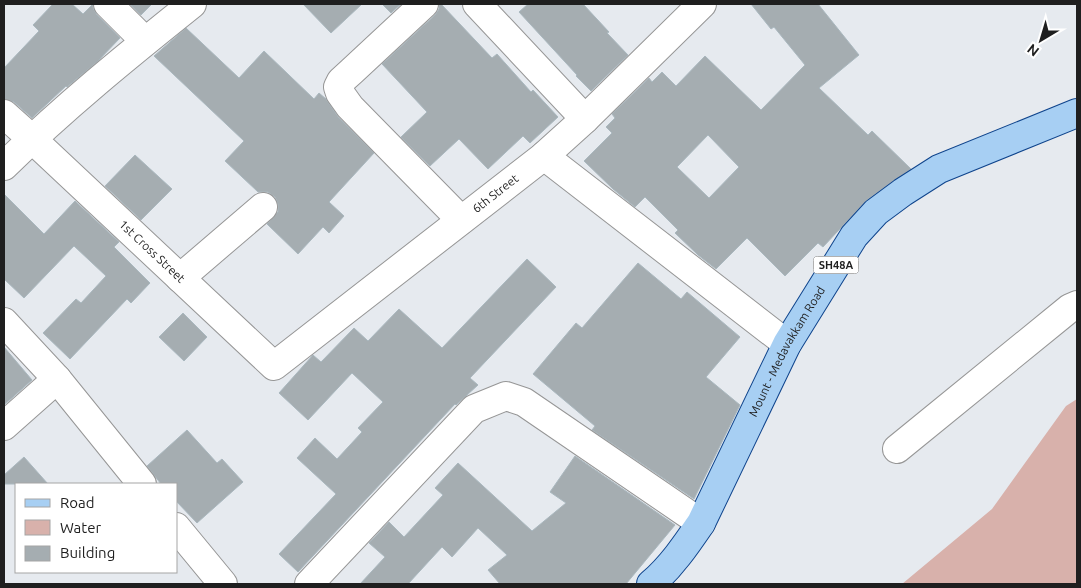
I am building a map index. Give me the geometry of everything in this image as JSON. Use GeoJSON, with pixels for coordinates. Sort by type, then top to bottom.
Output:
{"type":"FeatureCollection","features":[{"type":"Feature","properties":{"kind":"main road","name":"Mount - Medavakkam Road"},"geometry":{"type":"LineString","coordinates":[[651,584],[684,549],[701,523],[787,344],[854,236],[876,212],[939,169],[1077,113]]}},
{"type":"Feature","properties":{"kind":"street"},"geometry":{"type":"LineString","coordinates":[[108,4],[145,41]]}},
{"type":"Feature","properties":{"kind":"street"},"geometry":{"type":"LineString","coordinates":[[4,166],[32,138],[145,41],[192,4]]}},
{"type":"Feature","properties":{"kind":"street"},"geometry":{"type":"LineString","coordinates":[[424,4],[341,81],[338,87],[350,107],[461,220]]}},
{"type":"Feature","properties":{"kind":"street"},"geometry":{"type":"LineString","coordinates":[[477,4],[585,119]]}},
{"type":"Feature","properties":{"kind":"street","name":"6th Street"},"geometry":{"type":"LineString","coordinates":[[274,366],[544,156],[585,119],[702,4]]}},
{"type":"Feature","properties":{"kind":"street"},"geometry":{"type":"LineString","coordinates":[[4,114],[32,138]]}},
{"type":"Feature","properties":{"kind":"street","name":"1st Cross Street"},"geometry":{"type":"LineString","coordinates":[[32,138],[274,366]]}},
{"type":"Feature","properties":{"kind":"street"},"geometry":{"type":"LineString","coordinates":[[544,156],[787,344]]}},
{"type":"Feature","properties":{"kind":"street"},"geometry":{"type":"LineString","coordinates":[[180,278],[263,207]]}},
{"type":"Feature","properties":{"kind":"street"},"geometry":{"type":"LineString","coordinates":[[896,449],[1070,308],[1077,306]]}},
{"type":"Feature","properties":{"kind":"street"},"geometry":{"type":"LineString","coordinates":[[4,322],[57,379],[141,483]]}},
{"type":"Feature","properties":{"kind":"street"},"geometry":{"type":"LineString","coordinates":[[4,426],[57,379]]}},
{"type":"Feature","properties":{"kind":"street"},"geometry":{"type":"LineString","coordinates":[[309,584],[474,409],[506,396],[524,402],[701,523]]}},
{"type":"Feature","properties":{"kind":"street"},"geometry":{"type":"LineString","coordinates":[[178,529],[223,584]]}},
{"type":"Feature","properties":{"kind":"water"},"geometry":{"type":"Polygon","coordinates":[[[1077,399],[1077,584],[902,584],[992,509],[1066,406],[1077,399]]]}},
{"type":"Feature","properties":{"kind":"building"},"geometry":{"type":"Polygon","coordinates":[[[53,4],[72,4],[83,14],[93,4],[97,15],[120,38],[97,62],[66,86],[32,118],[14,102],[4,99],[4,68],[39,31],[33,25],[53,4]]]}},
{"type":"Feature","properties":{"kind":"building"},"geometry":{"type":"Polygon","coordinates":[[[130,4],[152,4],[141,15],[130,4]]]}},
{"type":"Feature","properties":{"kind":"building"},"geometry":{"type":"Polygon","coordinates":[[[303,4],[362,4],[331,33],[303,4]]]}},
{"type":"Feature","properties":{"kind":"building"},"geometry":{"type":"Polygon","coordinates":[[[382,4],[401,4],[391,13],[382,4]]]}},
{"type":"Feature","properties":{"kind":"building"},"geometry":{"type":"Polygon","coordinates":[[[439,4],[492,58],[497,54],[531,92],[533,90],[558,117],[530,143],[523,136],[488,169],[459,139],[430,166],[401,137],[427,112],[382,64],[435,15],[439,9],[439,4]]]}},
{"type":"Feature","properties":{"kind":"building"},"geometry":{"type":"Polygon","coordinates":[[[528,4],[583,4],[628,55],[591,91],[519,12],[528,4]]]}},
{"type":"Feature","properties":{"kind":"building"},"geometry":{"type":"Polygon","coordinates":[[[751,4],[818,4],[859,55],[819,88],[868,135],[872,131],[911,169],[867,200],[823,247],[818,243],[785,276],[747,238],[716,269],[675,233],[678,230],[645,197],[635,207],[584,161],[612,133],[606,127],[615,118],[612,114],[649,78],[652,82],[662,72],[676,86],[705,56],[761,110],[805,65],[774,27],[771,29],[751,4]],[[708,135],[677,167],[709,198],[739,167],[708,135]]]}},
{"type":"Feature","properties":{"kind":"building"},"geometry":{"type":"Polygon","coordinates":[[[186,28],[239,78],[264,51],[314,99],[319,93],[326,99],[339,118],[374,153],[329,202],[344,216],[329,233],[323,227],[298,254],[267,224],[278,212],[278,204],[275,197],[268,192],[258,192],[225,161],[244,141],[154,56],[186,28]]]}},
{"type":"Feature","properties":{"kind":"building"},"geometry":{"type":"Polygon","coordinates":[[[135,155],[172,189],[141,220],[105,186],[135,155]]]}},
{"type":"Feature","properties":{"kind":"building"},"geometry":{"type":"Polygon","coordinates":[[[4,194],[44,234],[75,201],[119,242],[114,247],[150,283],[131,303],[127,299],[70,359],[43,333],[76,299],[81,303],[106,276],[74,246],[24,298],[4,279],[4,194]]]}},
{"type":"Feature","properties":{"kind":"building"},"geometry":{"type":"Polygon","coordinates":[[[527,259],[556,287],[470,378],[478,385],[455,404],[298,572],[279,554],[336,494],[297,458],[315,438],[337,459],[362,432],[358,428],[383,402],[352,373],[308,420],[279,393],[313,355],[321,362],[354,328],[368,341],[399,309],[442,348],[527,259]]]}},
{"type":"Feature","properties":{"kind":"building"},"geometry":{"type":"Polygon","coordinates":[[[638,263],[681,299],[687,292],[740,337],[706,377],[740,405],[694,499],[592,430],[595,426],[533,374],[576,323],[582,328],[638,263]]]}},
{"type":"Feature","properties":{"kind":"building"},"geometry":{"type":"Polygon","coordinates":[[[183,313],[207,337],[184,361],[159,337],[183,313]]]}},
{"type":"Feature","properties":{"kind":"building"},"geometry":{"type":"Polygon","coordinates":[[[4,347],[32,380],[4,405],[4,347]]]}},
{"type":"Feature","properties":{"kind":"building"},"geometry":{"type":"Polygon","coordinates":[[[187,430],[217,463],[222,459],[243,482],[197,523],[178,503],[178,483],[160,483],[147,466],[187,430]]]}},
{"type":"Feature","properties":{"kind":"building"},"geometry":{"type":"Polygon","coordinates":[[[575,456],[675,525],[626,584],[500,584],[488,570],[507,555],[478,528],[452,557],[442,547],[408,584],[360,584],[385,557],[369,543],[389,522],[404,537],[443,495],[435,488],[458,463],[532,531],[566,503],[550,492],[575,456]]]}},
{"type":"Feature","properties":{"kind":"building"},"geometry":{"type":"Polygon","coordinates":[[[24,457],[47,483],[4,484],[4,475],[24,457]]]}}]}
